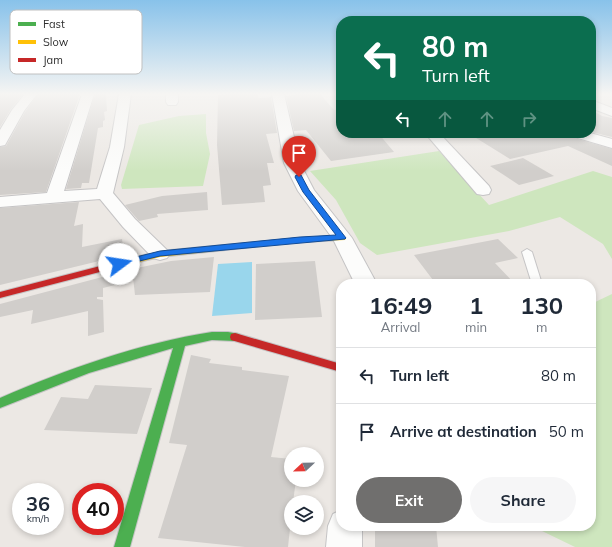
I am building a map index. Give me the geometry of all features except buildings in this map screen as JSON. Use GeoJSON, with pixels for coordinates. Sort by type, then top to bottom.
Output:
{"type":"FeatureCollection","features":[{"type":"Feature","properties":{"kind":"street"},"geometry":{"type":"LineString","coordinates":[[0,142],[13,120]]}},
{"type":"Feature","properties":{"kind":"street"},"geometry":{"type":"LineString","coordinates":[[54,197],[80,120]]}},
{"type":"Feature","properties":{"kind":"street"},"geometry":{"type":"LineString","coordinates":[[104,194],[117,146],[121,120]]}},
{"type":"Feature","properties":{"kind":"street"},"geometry":{"type":"LineString","coordinates":[[283,120],[292,163],[306,191],[342,238],[363,279]]}},
{"type":"Feature","properties":{"kind":"street"},"geometry":{"type":"LineString","coordinates":[[436,138],[483,190]]}},
{"type":"Feature","properties":{"kind":"street"},"geometry":{"type":"LineString","coordinates":[[592,138],[612,144]]}},
{"type":"Feature","properties":{"kind":"street"},"geometry":{"type":"LineString","coordinates":[[0,202],[104,194]]}},
{"type":"Feature","properties":{"kind":"street"},"geometry":{"type":"LineString","coordinates":[[104,194],[129,223],[160,254]]}},
{"type":"Feature","properties":{"kind":"street"},"geometry":{"type":"LineString","coordinates":[[0,295],[160,254],[300,240],[342,238]]}},
{"type":"Feature","properties":{"kind":"street"},"geometry":{"type":"LineString","coordinates":[[0,403],[27,391],[112,360],[213,335],[230,336],[336,367]]}},
{"type":"Feature","properties":{"kind":"street"},"geometry":{"type":"LineString","coordinates":[[122,547],[180,343]]}},
{"type":"Feature","properties":{"kind":"street"},"geometry":{"type":"LineString","coordinates":[[344,547],[345,531]]}},
{"type":"Feature","properties":{"kind":"lane"},"geometry":{"type":"LineString","coordinates":[[527,252],[535,279]]}},
{"type":"Feature","properties":{"kind":"green space"},"geometry":{"type":"Polygon","coordinates":[[[163,120],[206,120],[206,133],[210,154],[203,186],[122,189],[121,185],[139,125],[163,120]]]}},
{"type":"Feature","properties":{"kind":"green space"},"geometry":{"type":"Polygon","coordinates":[[[439,151],[489,205],[593,171],[612,177],[612,259],[603,244],[560,217],[509,231],[377,255],[360,243],[336,200],[310,171],[439,151]]]}},
{"type":"Feature","properties":{"kind":"green space"},"geometry":{"type":"Polygon","coordinates":[[[612,294],[612,547],[575,547],[542,531],[596,531],[596,302],[612,294]]]}},
{"type":"Feature","properties":{"kind":"water"},"geometry":{"type":"Polygon","coordinates":[[[252,262],[252,313],[212,316],[218,264],[252,262]]]}},
{"type":"Feature","properties":{"kind":"traffic: fast"},"geometry":{"type":"LineString","coordinates":[[0,403],[42,385],[107,362],[204,337],[220,335],[235,337]]}},
{"type":"Feature","properties":{"kind":"traffic: fast"},"geometry":{"type":"LineString","coordinates":[[122,547],[180,343]]}},
{"type":"Feature","properties":{"kind":"traffic: slow"},"geometry":{"type":"LineString","coordinates":[[135,260],[160,254],[300,240],[342,238]]}},
{"type":"Feature","properties":{"kind":"traffic: jam"},"geometry":{"type":"LineString","coordinates":[[0,295],[135,260]]}},
{"type":"Feature","properties":{"kind":"traffic: jam"},"geometry":{"type":"LineString","coordinates":[[235,337],[336,367]]}},
{"type":"Feature","properties":{"kind":"route"},"geometry":{"type":"LineString","coordinates":[[119,264],[160,254],[210,248],[342,238],[306,191],[299,177]]}}]}
